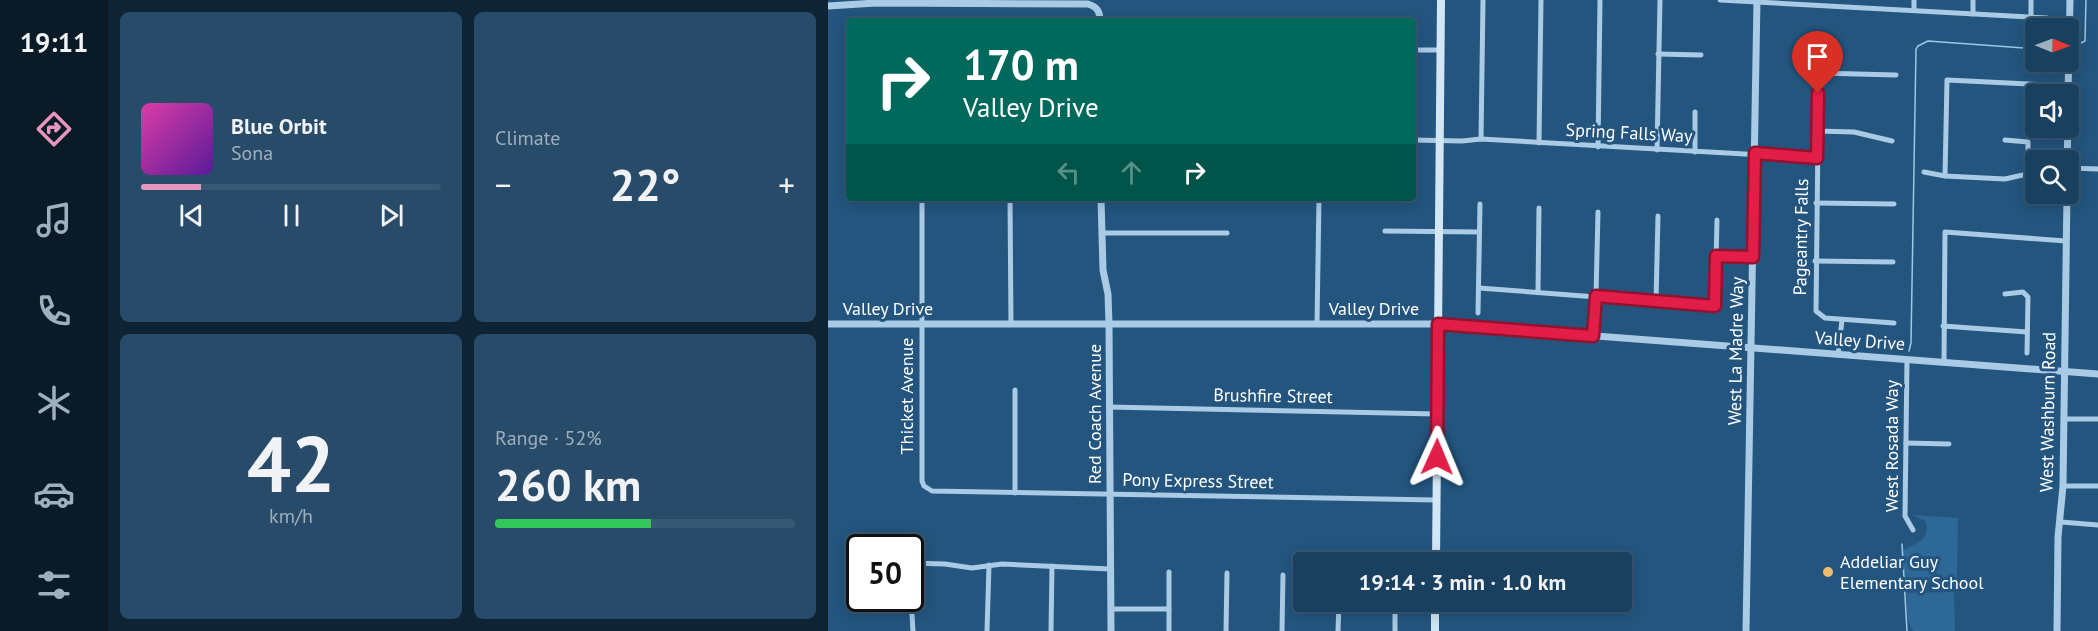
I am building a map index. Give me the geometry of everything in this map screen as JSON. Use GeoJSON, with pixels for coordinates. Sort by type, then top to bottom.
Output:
{"type":"FeatureCollection","features":[{"type":"Feature","properties":{"kind":"main road"},"geometry":{"type":"LineString","coordinates":[[1436,552],[1441,0]]}},
{"type":"Feature","properties":{"kind":"main road"},"geometry":{"type":"LineString","coordinates":[[1435,612],[1435,631]]}},
{"type":"Feature","properties":{"kind":"street"},"geometry":{"type":"LineString","coordinates":[[1481,139],[1483,0]]}},
{"type":"Feature","properties":{"kind":"street"},"geometry":{"type":"LineString","coordinates":[[1539,143],[1541,0]]}},
{"type":"Feature","properties":{"kind":"street"},"geometry":{"type":"LineString","coordinates":[[1598,147],[1600,0]]}},
{"type":"Feature","properties":{"kind":"street"},"geometry":{"type":"LineString","coordinates":[[1657,150],[1660,0]]}},
{"type":"Feature","properties":{"kind":"street"},"geometry":{"type":"LineString","coordinates":[[1720,0],[1816,2],[2047,18]]}},
{"type":"Feature","properties":{"kind":"street","name":"West La Madre Way"},"geometry":{"type":"LineString","coordinates":[[1746,631],[1757,0]]}},
{"type":"Feature","properties":{"kind":"street"},"geometry":{"type":"LineString","coordinates":[[1914,0],[1914,10]]}},
{"type":"Feature","properties":{"kind":"street"},"geometry":{"type":"LineString","coordinates":[[1972,14],[1973,0]]}},
{"type":"Feature","properties":{"kind":"street"},"geometry":{"type":"LineString","coordinates":[[2031,0],[2031,17]]}},
{"type":"Feature","properties":{"kind":"street"},"geometry":{"type":"LineString","coordinates":[[2068,84],[2070,0]]}},
{"type":"Feature","properties":{"kind":"street"},"geometry":{"type":"LineString","coordinates":[[828,6],[888,3],[1088,4],[1096,7],[1100,18]]}},
{"type":"Feature","properties":{"kind":"street"},"geometry":{"type":"LineString","coordinates":[[1416,50],[1440,50]]}},
{"type":"Feature","properties":{"kind":"street","name":"Pageantry Falls"},"geometry":{"type":"LineString","coordinates":[[1819,51],[1814,306],[1818,314],[1825,318],[1842,320]]}},
{"type":"Feature","properties":{"kind":"street"},"geometry":{"type":"LineString","coordinates":[[1658,54],[1701,55]]}},
{"type":"Feature","properties":{"kind":"street"},"geometry":{"type":"LineString","coordinates":[[1818,73],[1896,75]]}},
{"type":"Feature","properties":{"kind":"street"},"geometry":{"type":"LineString","coordinates":[[1945,176],[1947,80],[2025,86]]}},
{"type":"Feature","properties":{"kind":"street"},"geometry":{"type":"LineString","coordinates":[[1695,112],[1695,152]]}},
{"type":"Feature","properties":{"kind":"street"},"geometry":{"type":"LineString","coordinates":[[1817,131],[1854,132],[1892,141]]}},
{"type":"Feature","properties":{"kind":"street","name":"Spring Falls Way"},"geometry":{"type":"LineString","coordinates":[[1416,140],[1481,139],[1817,158]]}},
{"type":"Feature","properties":{"kind":"street"},"geometry":{"type":"LineString","coordinates":[[2006,140],[2028,142],[2028,150]]}},
{"type":"Feature","properties":{"kind":"street"},"geometry":{"type":"LineString","coordinates":[[2079,168],[2098,169]]}},
{"type":"Feature","properties":{"kind":"street"},"geometry":{"type":"LineString","coordinates":[[1924,172],[1945,176],[2006,179],[2025,175]]}},
{"type":"Feature","properties":{"kind":"street","name":"Thicket Avenue"},"geometry":{"type":"LineString","coordinates":[[922,201],[922,481],[924,486]]}},
{"type":"Feature","properties":{"kind":"street"},"geometry":{"type":"LineString","coordinates":[[1010,201],[1011,324]]}},
{"type":"Feature","properties":{"kind":"street","name":"Red Coach Avenue"},"geometry":{"type":"LineString","coordinates":[[1101,201],[1103,270],[1108,294],[1110,324],[1111,631]]}},
{"type":"Feature","properties":{"kind":"street"},"geometry":{"type":"LineString","coordinates":[[1317,324],[1319,201]]}},
{"type":"Feature","properties":{"kind":"street"},"geometry":{"type":"LineString","coordinates":[[1816,203],[1894,204]]}},
{"type":"Feature","properties":{"kind":"street"},"geometry":{"type":"LineString","coordinates":[[1478,313],[1480,204]]}},
{"type":"Feature","properties":{"kind":"street","name":"West Washburn Road"},"geometry":{"type":"LineString","coordinates":[[2057,631],[2058,537],[2063,486],[2067,204]]}},
{"type":"Feature","properties":{"kind":"street"},"geometry":{"type":"LineString","coordinates":[[1538,292],[1539,208]]}},
{"type":"Feature","properties":{"kind":"street"},"geometry":{"type":"LineString","coordinates":[[1593,336],[1598,212]]}},
{"type":"Feature","properties":{"kind":"street"},"geometry":{"type":"LineString","coordinates":[[1656,302],[1658,216]]}},
{"type":"Feature","properties":{"kind":"street"},"geometry":{"type":"LineString","coordinates":[[1479,288],[1715,306],[1717,220]]}},
{"type":"Feature","properties":{"kind":"street"},"geometry":{"type":"LineString","coordinates":[[1385,231],[1479,232]]}},
{"type":"Feature","properties":{"kind":"street"},"geometry":{"type":"LineString","coordinates":[[1944,363],[1945,232],[2066,241]]}},
{"type":"Feature","properties":{"kind":"street"},"geometry":{"type":"LineString","coordinates":[[1102,233],[1227,233]]}},
{"type":"Feature","properties":{"kind":"street"},"geometry":{"type":"LineString","coordinates":[[1716,256],[1753,257]]}},
{"type":"Feature","properties":{"kind":"street"},"geometry":{"type":"LineString","coordinates":[[1815,261],[1893,262]]}},
{"type":"Feature","properties":{"kind":"street"},"geometry":{"type":"LineString","coordinates":[[2005,294],[2021,292],[2028,297],[2027,353]]}},
{"type":"Feature","properties":{"kind":"street"},"geometry":{"type":"LineString","coordinates":[[1838,355],[1842,320],[1894,323]]}},
{"type":"Feature","properties":{"kind":"street","name":"Valley Drive"},"geometry":{"type":"LineString","coordinates":[[828,324],[1438,324],[2098,374]]}},
{"type":"Feature","properties":{"kind":"street"},"geometry":{"type":"LineString","coordinates":[[1943,326],[2027,332]]}},
{"type":"Feature","properties":{"kind":"street","name":"West Rosada Way"},"geometry":{"type":"LineString","coordinates":[[1907,360],[1905,516],[1913,530]]}},
{"type":"Feature","properties":{"kind":"street"},"geometry":{"type":"LineString","coordinates":[[1015,390],[1015,492]]}},
{"type":"Feature","properties":{"kind":"street","name":"Brushfire Street"},"geometry":{"type":"LineString","coordinates":[[1109,407],[1437,414]]}},
{"type":"Feature","properties":{"kind":"street"},"geometry":{"type":"LineString","coordinates":[[2064,418],[2098,419]]}},
{"type":"Feature","properties":{"kind":"street"},"geometry":{"type":"LineString","coordinates":[[1906,443],[1949,444]]}},
{"type":"Feature","properties":{"kind":"street","name":"Pony Express Street"},"geometry":{"type":"LineString","coordinates":[[924,486],[932,491],[1436,500]]}},
{"type":"Feature","properties":{"kind":"street"},"geometry":{"type":"LineString","coordinates":[[2063,486],[2098,486]]}},
{"type":"Feature","properties":{"kind":"street"},"geometry":{"type":"LineString","coordinates":[[2061,522],[2098,525]]}},
{"type":"Feature","properties":{"kind":"street"},"geometry":{"type":"LineString","coordinates":[[924,563],[972,568],[989,565],[1110,569]]}},
{"type":"Feature","properties":{"kind":"street"},"geometry":{"type":"LineString","coordinates":[[987,631],[989,565]]}},
{"type":"Feature","properties":{"kind":"street"},"geometry":{"type":"LineString","coordinates":[[1051,631],[1052,566]]}},
{"type":"Feature","properties":{"kind":"street"},"geometry":{"type":"LineString","coordinates":[[1169,572],[1169,631]]}},
{"type":"Feature","properties":{"kind":"street"},"geometry":{"type":"LineString","coordinates":[[1226,631],[1227,573]]}},
{"type":"Feature","properties":{"kind":"street"},"geometry":{"type":"LineString","coordinates":[[1282,631],[1283,575]]}},
{"type":"Feature","properties":{"kind":"street"},"geometry":{"type":"LineString","coordinates":[[1111,609],[1169,609]]}},
{"type":"Feature","properties":{"kind":"street"},"geometry":{"type":"LineString","coordinates":[[912,612],[913,631]]}},
{"type":"Feature","properties":{"kind":"street"},"geometry":{"type":"LineString","coordinates":[[1338,631],[1339,612]]}},
{"type":"Feature","properties":{"kind":"street"},"geometry":{"type":"LineString","coordinates":[[1395,612],[1395,631]]}},
{"type":"Feature","properties":{"kind":"shaded area"},"geometry":{"type":"Polygon","coordinates":[[[1913,515],[1958,518],[1957,577],[1953,583],[1904,582],[1903,550],[1922,540],[1927,527],[1925,521],[1913,515]]]}},
{"type":"Feature","properties":{"kind":"shaded area"},"geometry":{"type":"Polygon","coordinates":[[[1954,592],[1955,631],[1913,631],[1908,621],[1906,593],[1954,592]]]}},
{"type":"Feature","properties":{"kind":"waterway"},"geometry":{"type":"LineString","coordinates":[[2079,44],[2085,41],[2086,0]]}},
{"type":"Feature","properties":{"kind":"waterway"},"geometry":{"type":"LineString","coordinates":[[1909,351],[1911,343],[1916,49],[1928,41],[2025,48]]}},
{"type":"Feature","properties":{"kind":"waterway"},"geometry":{"type":"LineString","coordinates":[[1902,544],[1907,631]]}},
{"type":"Feature","properties":{"kind":"place","name":"Addeliar Guy Elementary School"},"geometry":{"type":"Point","coordinates":[1828,572]}},
{"type":"Feature","properties":{"kind":"route"},"geometry":{"type":"LineString","coordinates":[[1437,457],[1438,324],[1593,336],[1596,296],[1715,306],[1716,256],[1753,257],[1755,153],[1817,158],[1818,93]]}}]}
